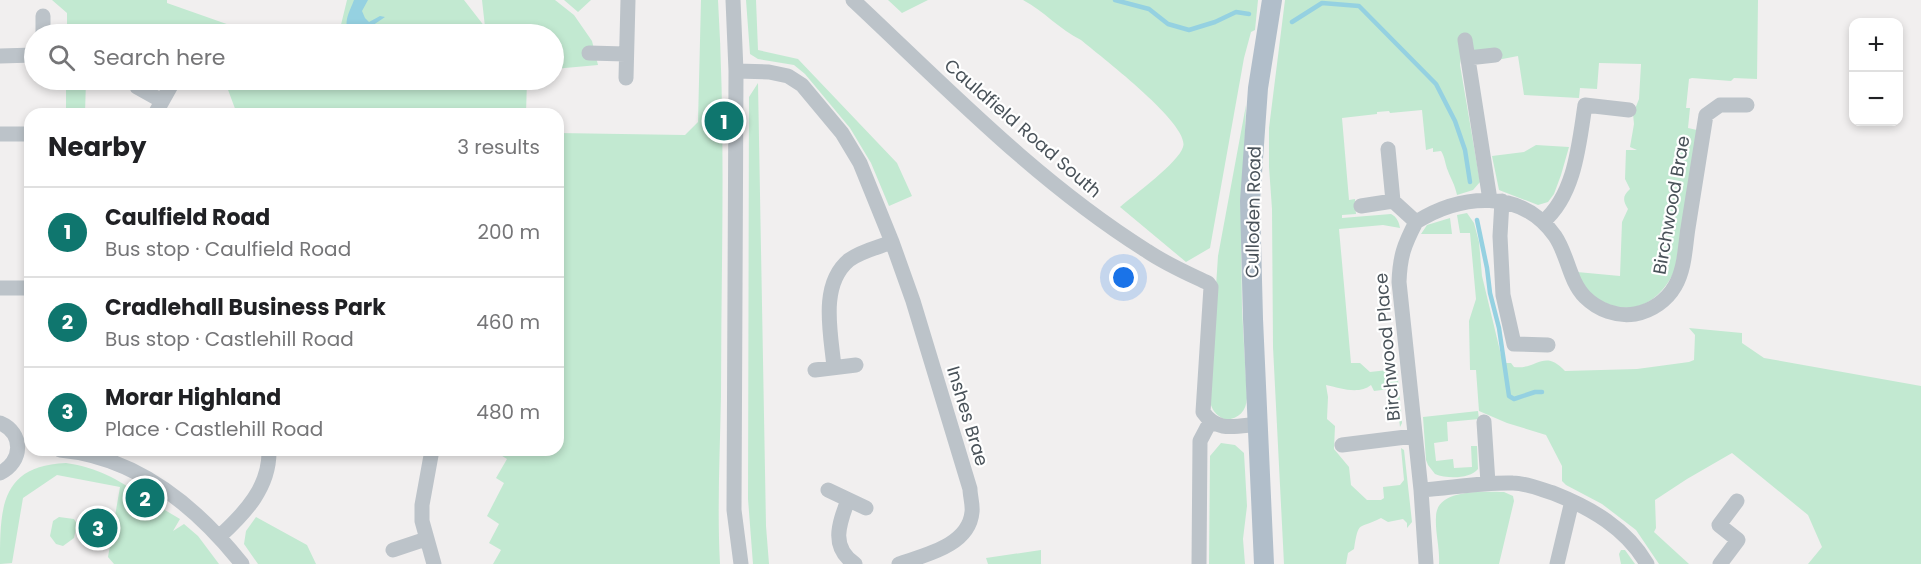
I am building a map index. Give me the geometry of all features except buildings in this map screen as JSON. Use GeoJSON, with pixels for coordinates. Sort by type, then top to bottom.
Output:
{"type":"FeatureCollection","features":[{"type":"Feature","properties":{"kind":"main road","name":"Culloden Road"},"geometry":{"type":"LineString","coordinates":[[1264,564],[1250,201],[1258,88],[1272,0]]}},
{"type":"Feature","properties":{"kind":"street"},"geometry":{"type":"LineString","coordinates":[[626,78],[628,0]]}},
{"type":"Feature","properties":{"kind":"street"},"geometry":{"type":"LineString","coordinates":[[733,0],[736,71],[734,510],[741,564]]}},
{"type":"Feature","properties":{"kind":"street","name":"Cauldfield Road South"},"geometry":{"type":"LineString","coordinates":[[853,0],[1026,161],[1078,204],[1149,253],[1208,283],[1211,287],[1203,412],[1210,422]]}},
{"type":"Feature","properties":{"kind":"street"},"geometry":{"type":"LineString","coordinates":[[43,16],[43,24]]}},
{"type":"Feature","properties":{"kind":"street"},"geometry":{"type":"LineString","coordinates":[[1465,40],[1496,200],[1503,295],[1514,344],[1548,345]]}},
{"type":"Feature","properties":{"kind":"street"},"geometry":{"type":"LineString","coordinates":[[589,53],[625,54]]}},
{"type":"Feature","properties":{"kind":"street"},"geometry":{"type":"LineString","coordinates":[[0,56],[24,55]]}},
{"type":"Feature","properties":{"kind":"street"},"geometry":{"type":"LineString","coordinates":[[1468,58],[1495,55]]}},
{"type":"Feature","properties":{"kind":"street","name":"Inshes Brae"},"geometry":{"type":"LineString","coordinates":[[736,71],[769,72],[788,76],[802,85],[842,133],[860,163],[914,302],[970,489],[972,514],[962,535],[947,547],[899,564]]}},
{"type":"Feature","properties":{"kind":"street"},"geometry":{"type":"LineString","coordinates":[[140,90],[159,107],[168,90]]}},
{"type":"Feature","properties":{"kind":"street"},"geometry":{"type":"LineString","coordinates":[[1543,222],[1561,201],[1570,176],[1578,149],[1585,105],[1629,110]]}},
{"type":"Feature","properties":{"kind":"street","name":"Birchwood Brae"},"geometry":{"type":"LineString","coordinates":[[1496,200],[1524,209],[1543,222],[1562,250],[1577,286],[1593,304],[1605,310],[1629,315],[1641,313],[1667,298],[1681,274],[1707,115],[1720,105],[1747,105]]}},
{"type":"Feature","properties":{"kind":"street"},"geometry":{"type":"LineString","coordinates":[[0,134],[24,134]]}},
{"type":"Feature","properties":{"kind":"street"},"geometry":{"type":"LineString","coordinates":[[1388,149],[1393,201],[1416,222],[1431,213],[1469,201],[1496,200]]}},
{"type":"Feature","properties":{"kind":"street"},"geometry":{"type":"LineString","coordinates":[[1361,206],[1393,201]]}},
{"type":"Feature","properties":{"kind":"street","name":"Birchwood Place"},"geometry":{"type":"LineString","coordinates":[[1416,222],[1400,258],[1398,282],[1421,490],[1426,564]]}},
{"type":"Feature","properties":{"kind":"street"},"geometry":{"type":"LineString","coordinates":[[834,368],[829,303],[835,279],[849,260],[892,242]]}},
{"type":"Feature","properties":{"kind":"street"},"geometry":{"type":"LineString","coordinates":[[0,288],[24,288]]}},
{"type":"Feature","properties":{"kind":"street"},"geometry":{"type":"LineString","coordinates":[[815,370],[856,365]]}},
{"type":"Feature","properties":{"kind":"street"},"geometry":{"type":"LineString","coordinates":[[1199,564],[1200,441],[1210,422],[1221,427],[1258,424]]}},
{"type":"Feature","properties":{"kind":"street"},"geometry":{"type":"LineString","coordinates":[[1485,422],[1488,483]]}},
{"type":"Feature","properties":{"kind":"street"},"geometry":{"type":"LineString","coordinates":[[0,423],[10,428],[24,449],[13,464],[0,472]]}},
{"type":"Feature","properties":{"kind":"street","name":"Birchwood Place"},"geometry":{"type":"LineString","coordinates":[[1342,445],[1414,436]]}},
{"type":"Feature","properties":{"kind":"street"},"geometry":{"type":"LineString","coordinates":[[88,456],[112,461],[147,478],[175,496],[220,536],[242,564]]}},
{"type":"Feature","properties":{"kind":"street"},"geometry":{"type":"LineString","coordinates":[[220,536],[243,515],[261,487],[268,456]]}},
{"type":"Feature","properties":{"kind":"street"},"geometry":{"type":"LineString","coordinates":[[431,456],[422,506],[426,539],[434,564]]}},
{"type":"Feature","properties":{"kind":"street"},"geometry":{"type":"LineString","coordinates":[[1421,490],[1488,483],[1516,483],[1540,488],[1600,515],[1629,539],[1647,564]]}},
{"type":"Feature","properties":{"kind":"street"},"geometry":{"type":"LineString","coordinates":[[828,490],[866,508]]}},
{"type":"Feature","properties":{"kind":"street"},"geometry":{"type":"LineString","coordinates":[[848,500],[838,526],[840,549],[855,564]]}},
{"type":"Feature","properties":{"kind":"street"},"geometry":{"type":"LineString","coordinates":[[1557,564],[1572,501]]}},
{"type":"Feature","properties":{"kind":"street"},"geometry":{"type":"LineString","coordinates":[[1720,564],[1738,540],[1719,525],[1737,501]]}},
{"type":"Feature","properties":{"kind":"street"},"geometry":{"type":"LineString","coordinates":[[393,550],[426,539]]}},
{"type":"Feature","properties":{"kind":"green space"},"geometry":{"type":"Polygon","coordinates":[[[52,0],[167,0],[167,3],[227,24],[67,24],[67,13],[52,0]]]}},
{"type":"Feature","properties":{"kind":"green space"},"geometry":{"type":"Polygon","coordinates":[[[347,0],[464,0],[483,24],[341,24],[347,0]]]}},
{"type":"Feature","properties":{"kind":"green space"},"geometry":{"type":"Polygon","coordinates":[[[482,0],[555,0],[574,15],[592,41],[598,65],[564,68],[564,24],[485,24],[482,0]]]}},
{"type":"Feature","properties":{"kind":"green space"},"geometry":{"type":"Polygon","coordinates":[[[564,0],[591,0],[578,12],[564,0]]]}},
{"type":"Feature","properties":{"kind":"green space"},"geometry":{"type":"Polygon","coordinates":[[[701,0],[718,0],[722,99],[720,564],[493,564],[501,550],[489,543],[499,524],[487,516],[504,483],[496,478],[507,459],[502,456],[564,456],[564,133],[685,135],[698,122],[701,0]]]}},
{"type":"Feature","properties":{"kind":"green space"},"geometry":{"type":"Polygon","coordinates":[[[746,0],[756,0],[758,50],[798,59],[897,163],[912,196],[889,206],[871,163],[850,128],[805,74],[794,65],[758,59],[750,54],[746,0]]]}},
{"type":"Feature","properties":{"kind":"green space"},"geometry":{"type":"Polygon","coordinates":[[[888,0],[928,0],[902,13],[888,0]]]}},
{"type":"Feature","properties":{"kind":"green space"},"geometry":{"type":"Polygon","coordinates":[[[1023,0],[1258,0],[1255,30],[1251,32],[1244,58],[1210,248],[1186,262],[1120,207],[1173,161],[1183,147],[1182,137],[1159,108],[1124,75],[1081,40],[1023,0]]]}},
{"type":"Feature","properties":{"kind":"green space"},"geometry":{"type":"Polygon","coordinates":[[[1285,0],[1758,0],[1757,79],[1734,78],[1731,81],[1689,79],[1686,108],[1690,108],[1688,128],[1697,130],[1675,270],[1657,296],[1640,306],[1620,307],[1600,300],[1589,292],[1577,272],[1620,276],[1622,222],[1628,209],[1624,199],[1630,189],[1625,179],[1626,150],[1637,150],[1630,147],[1634,124],[1633,114],[1639,99],[1641,64],[1599,63],[1597,89],[1580,88],[1579,98],[1524,95],[1518,56],[1497,60],[1461,58],[1460,65],[1480,182],[1473,190],[1457,195],[1441,151],[1433,152],[1433,148],[1426,150],[1422,110],[1377,112],[1377,114],[1342,118],[1349,200],[1355,199],[1356,214],[1342,215],[1342,218],[1391,214],[1397,220],[1400,228],[1383,225],[1339,229],[1351,363],[1360,363],[1370,372],[1397,369],[1402,423],[1400,427],[1396,393],[1390,389],[1374,391],[1371,385],[1355,390],[1326,385],[1327,419],[1335,426],[1334,449],[1349,467],[1351,485],[1367,500],[1381,500],[1384,498],[1383,487],[1400,485],[1404,480],[1401,448],[1404,450],[1412,522],[1407,528],[1407,523],[1403,519],[1388,522],[1381,518],[1361,527],[1357,533],[1354,549],[1348,553],[1346,564],[1284,564],[1273,347],[1269,128],[1285,0]]]}},
{"type":"Feature","properties":{"kind":"green space"},"geometry":{"type":"Polygon","coordinates":[[[758,83],[766,526],[769,564],[753,564],[748,499],[749,97],[758,83]]]}},
{"type":"Feature","properties":{"kind":"green space"},"geometry":{"type":"Polygon","coordinates":[[[66,90],[86,90],[85,108],[66,108],[66,90]]]}},
{"type":"Feature","properties":{"kind":"green space"},"geometry":{"type":"Polygon","coordinates":[[[228,90],[527,90],[526,108],[235,108],[228,90]]]}},
{"type":"Feature","properties":{"kind":"green space"},"geometry":{"type":"Polygon","coordinates":[[[1246,105],[1241,239],[1247,398],[1241,413],[1235,418],[1226,420],[1213,410],[1209,393],[1218,256],[1246,105]]]}},
{"type":"Feature","properties":{"kind":"green space"},"geometry":{"type":"Polygon","coordinates":[[[1536,145],[1569,147],[1554,194],[1548,202],[1538,205],[1499,190],[1492,156],[1524,152],[1536,145]]]}},
{"type":"Feature","properties":{"kind":"green space"},"geometry":{"type":"Polygon","coordinates":[[[1467,213],[1474,223],[1479,242],[1482,276],[1501,355],[1505,363],[1511,363],[1514,367],[1529,366],[1546,360],[1558,364],[1565,371],[1637,369],[1689,362],[1694,360],[1695,335],[1689,328],[1742,333],[1742,343],[1764,358],[1921,386],[1921,564],[1808,564],[1822,547],[1808,515],[1732,453],[1655,500],[1656,528],[1654,532],[1689,564],[1659,564],[1636,530],[1602,504],[1562,481],[1562,466],[1546,435],[1507,423],[1479,411],[1476,370],[1470,370],[1469,321],[1476,299],[1470,233],[1460,233],[1457,215],[1467,213]]]}},
{"type":"Feature","properties":{"kind":"green space"},"geometry":{"type":"Polygon","coordinates":[[[1450,218],[1452,234],[1421,234],[1427,225],[1450,218]]]}},
{"type":"Feature","properties":{"kind":"green space"},"geometry":{"type":"Polygon","coordinates":[[[1478,411],[1479,419],[1447,422],[1448,441],[1434,443],[1436,461],[1453,459],[1454,468],[1472,467],[1471,446],[1477,446],[1478,469],[1470,475],[1458,477],[1435,474],[1426,460],[1423,417],[1478,411]]]}},
{"type":"Feature","properties":{"kind":"green space"},"geometry":{"type":"Polygon","coordinates":[[[1221,443],[1235,445],[1244,453],[1247,506],[1243,539],[1245,564],[1209,564],[1210,456],[1221,443]]]}},
{"type":"Feature","properties":{"kind":"green space"},"geometry":{"type":"Polygon","coordinates":[[[66,463],[106,475],[142,496],[143,500],[149,504],[153,503],[180,519],[173,531],[184,524],[198,536],[219,564],[114,564],[108,557],[120,487],[57,475],[23,498],[12,563],[0,564],[1,525],[8,494],[16,482],[28,472],[44,466],[66,463]]]}},
{"type":"Feature","properties":{"kind":"green space"},"geometry":{"type":"Polygon","coordinates":[[[1474,492],[1504,492],[1513,496],[1514,501],[1499,564],[1439,564],[1436,517],[1438,508],[1444,501],[1452,496],[1474,492]]]}},
{"type":"Feature","properties":{"kind":"green space"},"geometry":{"type":"Polygon","coordinates":[[[59,517],[74,519],[77,524],[74,538],[63,546],[56,544],[50,536],[53,521],[59,517]]]}},
{"type":"Feature","properties":{"kind":"green space"},"geometry":{"type":"Polygon","coordinates":[[[256,517],[307,545],[316,564],[258,564],[244,544],[246,531],[256,517]]]}},
{"type":"Feature","properties":{"kind":"green space"},"geometry":{"type":"Polygon","coordinates":[[[1041,550],[1041,564],[988,564],[986,558],[1041,550]]]}},
{"type":"Feature","properties":{"kind":"green space"},"geometry":{"type":"Polygon","coordinates":[[[1621,550],[1625,550],[1635,564],[1621,564],[1619,554],[1621,550]]]}},
{"type":"Feature","properties":{"kind":"water"},"geometry":{"type":"Polygon","coordinates":[[[354,0],[368,0],[362,11],[369,22],[380,16],[385,17],[375,24],[347,24],[354,0]]]}},
{"type":"Feature","properties":{"kind":"waterway"},"geometry":{"type":"LineString","coordinates":[[1115,0],[1149,9],[1168,24],[1189,30],[1215,22],[1236,12],[1249,14]]}},
{"type":"Feature","properties":{"kind":"waterway"},"geometry":{"type":"LineString","coordinates":[[1292,22],[1322,3],[1359,6],[1436,84],[1455,121],[1465,150],[1470,182]]}},
{"type":"Feature","properties":{"kind":"waterway"},"geometry":{"type":"LineString","coordinates":[[1477,220],[1490,293],[1499,328],[1509,396],[1514,399],[1542,392]]}},
{"type":"Feature","properties":{"kind":"place","name":"Caulfield Road"},"geometry":{"type":"Point","coordinates":[724,121]}},
{"type":"Feature","properties":{"kind":"place","name":"Cradlehall Business Park"},"geometry":{"type":"Point","coordinates":[145,498]}},
{"type":"Feature","properties":{"kind":"place","name":"Morar Highland"},"geometry":{"type":"Point","coordinates":[98,528]}}]}
